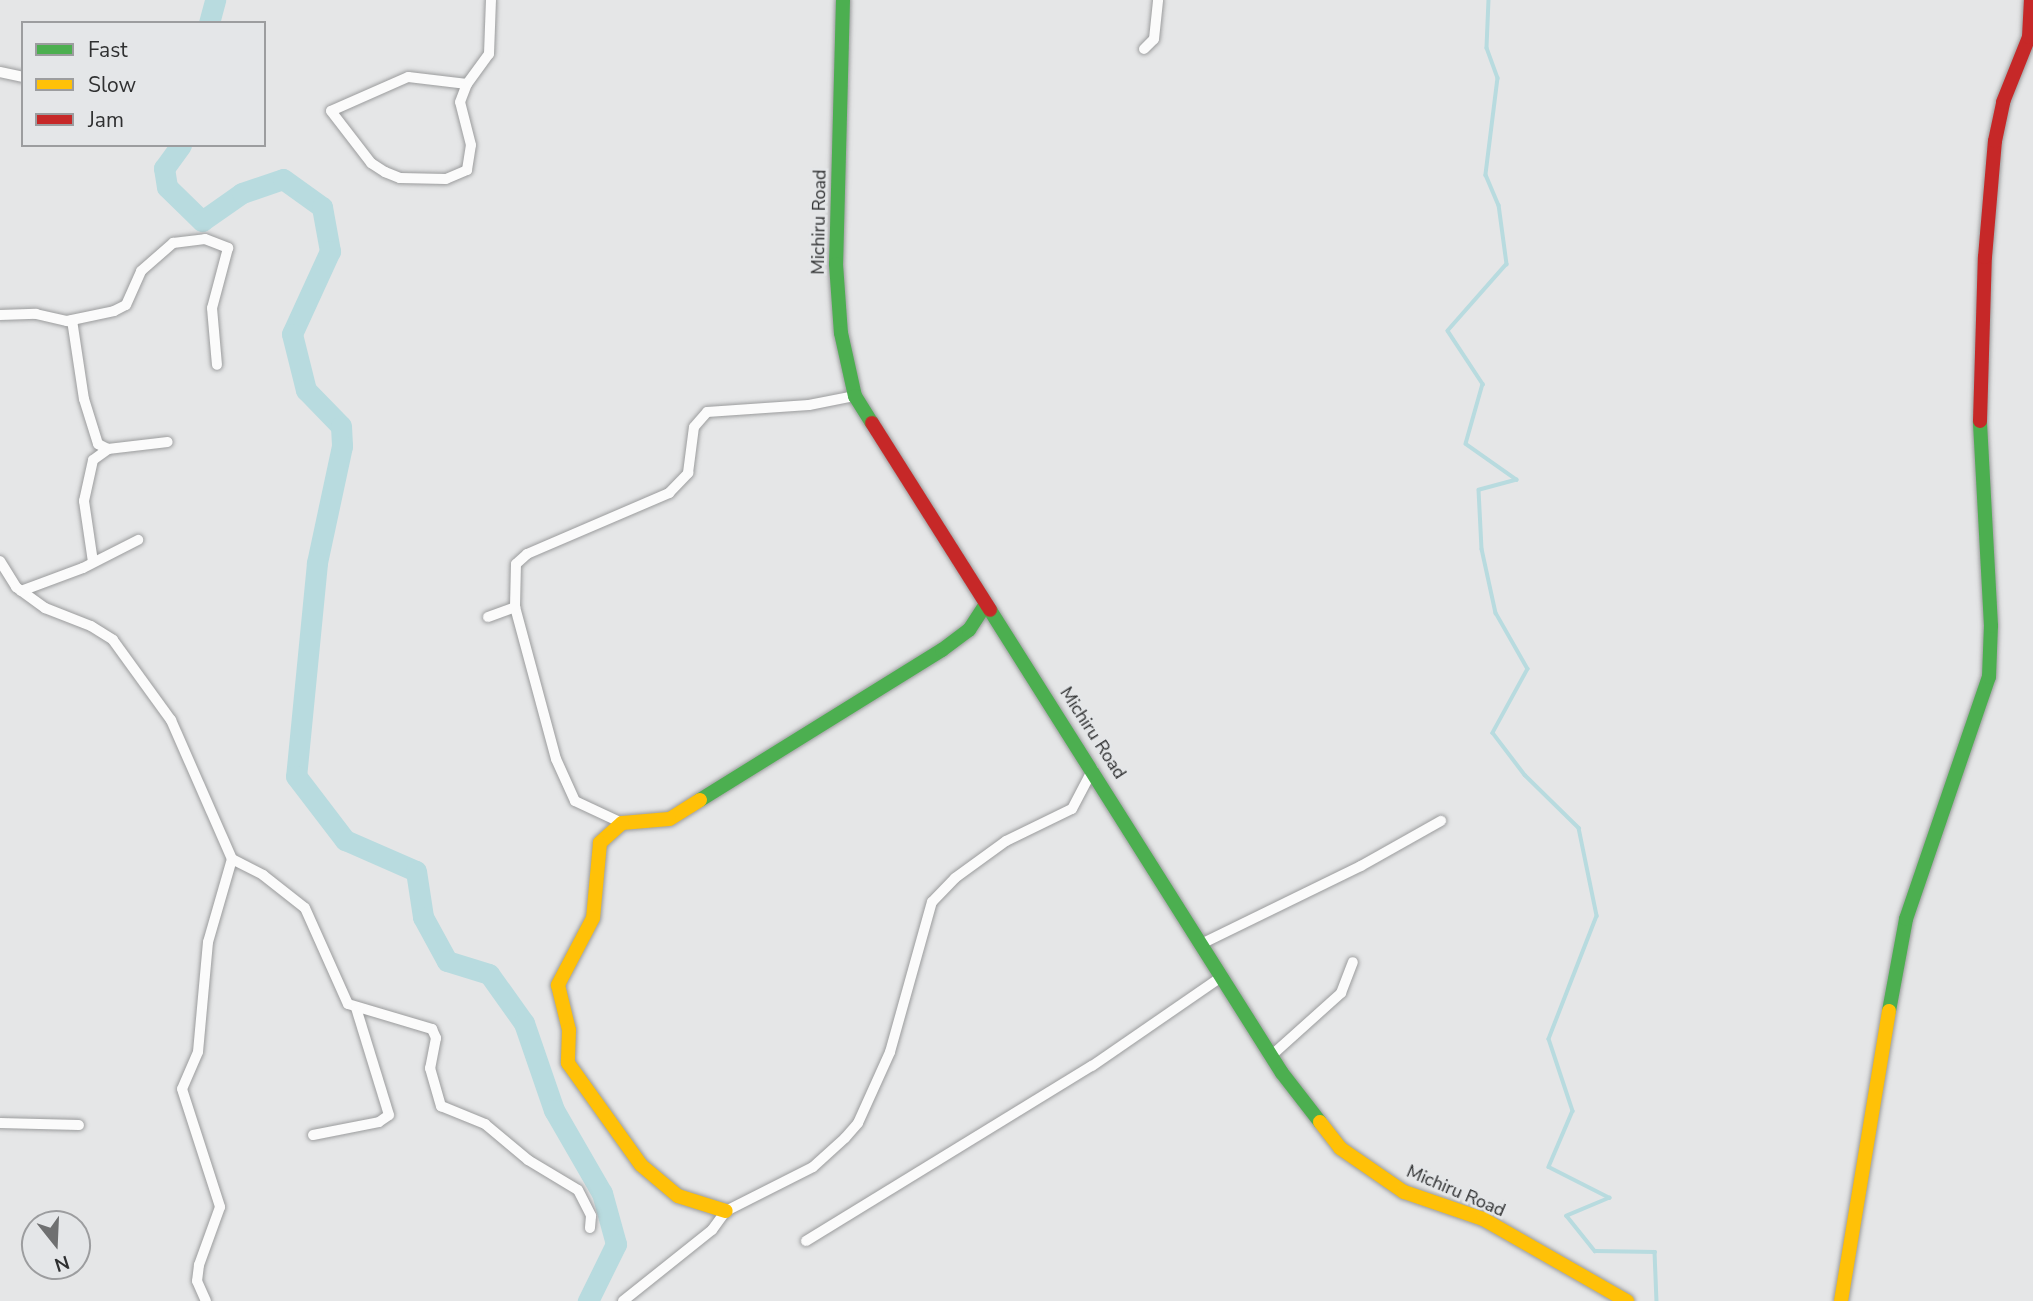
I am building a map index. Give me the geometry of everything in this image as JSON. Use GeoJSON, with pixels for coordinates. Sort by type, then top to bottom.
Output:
{"type":"FeatureCollection","features":[{"type":"Feature","properties":{"kind":"street"},"geometry":{"type":"LineString","coordinates":[[467,84],[408,77],[331,111],[371,163],[385,172],[400,177],[446,179],[467,170],[471,157],[460,102],[467,84],[489,54],[491,0]]}},
{"type":"Feature","properties":{"kind":"street","name":"Michiru Road"},"geometry":{"type":"LineString","coordinates":[[843,0],[836,264],[841,333],[855,396],[1093,769],[1221,977],[1315,1118],[1352,1158],[1404,1192],[1483,1219],[1627,1301]]}},
{"type":"Feature","properties":{"kind":"street"},"geometry":{"type":"LineString","coordinates":[[1144,49],[1154,39],[1158,0]]}},
{"type":"Feature","properties":{"kind":"street"},"geometry":{"type":"LineString","coordinates":[[1841,1301],[1865,1135],[1906,919],[1989,677],[1991,626],[1980,436],[1985,257],[1995,141],[2003,102],[2029,37],[2031,0]]}},
{"type":"Feature","properties":{"kind":"street"},"geometry":{"type":"LineString","coordinates":[[0,72],[21,77]]}},
{"type":"Feature","properties":{"kind":"street"},"geometry":{"type":"LineString","coordinates":[[0,315],[36,314],[72,320],[126,304],[141,271],[173,243],[191,238],[225,245],[228,253],[219,272],[212,308],[217,365]]}},
{"type":"Feature","properties":{"kind":"street"},"geometry":{"type":"LineString","coordinates":[[72,320],[92,432],[108,449]]}},
{"type":"Feature","properties":{"kind":"street"},"geometry":{"type":"LineString","coordinates":[[855,396],[809,405],[707,412],[699,417],[683,481],[668,493],[520,559],[515,607],[555,759],[575,802],[622,823],[669,819],[942,650],[969,630],[986,604]]}},
{"type":"Feature","properties":{"kind":"street"},"geometry":{"type":"LineString","coordinates":[[93,562],[84,501],[93,460],[108,449],[168,442]]}},
{"type":"Feature","properties":{"kind":"street"},"geometry":{"type":"LineString","coordinates":[[21,591],[93,562],[138,540]]}},
{"type":"Feature","properties":{"kind":"street"},"geometry":{"type":"LineString","coordinates":[[0,561],[21,591],[58,615],[91,626],[113,640],[170,720],[232,859],[263,875],[305,908],[343,998],[356,1008],[432,1029],[436,1038],[430,1068],[441,1106],[485,1124],[528,1160],[578,1190],[591,1216],[590,1228]]}},
{"type":"Feature","properties":{"kind":"street"},"geometry":{"type":"LineString","coordinates":[[488,617],[515,607]]}},
{"type":"Feature","properties":{"kind":"street"},"geometry":{"type":"LineString","coordinates":[[624,1301],[712,1230],[726,1211],[813,1167],[858,1123],[890,1052],[932,902],[955,878],[1006,841],[1072,809],[1093,769]]}},
{"type":"Feature","properties":{"kind":"street"},"geometry":{"type":"LineString","coordinates":[[1201,944],[1361,866],[1441,821]]}},
{"type":"Feature","properties":{"kind":"street"},"geometry":{"type":"LineString","coordinates":[[622,823],[600,843],[593,918],[558,985],[569,1030],[568,1063],[611,1122],[620,1141],[649,1172],[678,1196],[726,1211]]}},
{"type":"Feature","properties":{"kind":"street"},"geometry":{"type":"LineString","coordinates":[[206,1301],[197,1281],[199,1265],[220,1208],[182,1089],[198,1052],[208,942],[232,859]]}},
{"type":"Feature","properties":{"kind":"street"},"geometry":{"type":"LineString","coordinates":[[1272,1055],[1341,993],[1353,962]]}},
{"type":"Feature","properties":{"kind":"street"},"geometry":{"type":"LineString","coordinates":[[806,1241],[1092,1066],[1221,977]]}},
{"type":"Feature","properties":{"kind":"street"},"geometry":{"type":"LineString","coordinates":[[313,1135],[379,1122],[389,1115],[356,1008]]}},
{"type":"Feature","properties":{"kind":"street"},"geometry":{"type":"LineString","coordinates":[[0,1123],[79,1125]]}},
{"type":"Feature","properties":{"kind":"waterway"},"geometry":{"type":"LineString","coordinates":[[210,21],[215,0]]}},
{"type":"Feature","properties":{"kind":"waterway"},"geometry":{"type":"LineString","coordinates":[[1489,0],[1487,48],[1498,78],[1486,175],[1499,205],[1507,264],[1448,331],[1483,384],[1466,444],[1517,480],[1479,490],[1482,549],[1496,613],[1528,669],[1493,733],[1525,775],[1579,828],[1597,916],[1549,1039],[1573,1111],[1549,1167],[1610,1198],[1567,1216],[1595,1251],[1655,1252],[1657,1301]]}},
{"type":"Feature","properties":{"kind":"waterway"},"geometry":{"type":"LineString","coordinates":[[180,147],[164,168],[167,187],[202,221],[242,193],[283,179],[322,207],[330,251],[292,334],[306,390],[341,426],[342,446],[317,563],[296,776],[345,840],[416,871],[423,917],[447,961],[489,974],[524,1023],[554,1110],[602,1193],[616,1244],[588,1301]]}},
{"type":"Feature","properties":{"kind":"traffic: fast"},"geometry":{"type":"LineString","coordinates":[[843,0],[836,264],[841,333],[855,396],[872,423]]}},
{"type":"Feature","properties":{"kind":"traffic: fast"},"geometry":{"type":"LineString","coordinates":[[1889,1011],[1906,919],[1989,677],[1991,626],[1980,421]]}},
{"type":"Feature","properties":{"kind":"traffic: fast"},"geometry":{"type":"LineString","coordinates":[[700,800],[942,650],[969,630],[986,604]]}},
{"type":"Feature","properties":{"kind":"traffic: fast"},"geometry":{"type":"LineString","coordinates":[[990,610],[1282,1073],[1320,1122]]}},
{"type":"Feature","properties":{"kind":"traffic: slow"},"geometry":{"type":"LineString","coordinates":[[700,800],[669,819],[622,823],[600,843],[593,918],[558,985],[569,1030],[568,1063],[641,1165],[678,1196],[726,1211]]}},
{"type":"Feature","properties":{"kind":"traffic: slow"},"geometry":{"type":"LineString","coordinates":[[1841,1301],[1889,1011]]}},
{"type":"Feature","properties":{"kind":"traffic: slow"},"geometry":{"type":"LineString","coordinates":[[1320,1122],[1340,1148],[1404,1192],[1483,1219],[1627,1301]]}},
{"type":"Feature","properties":{"kind":"traffic: jam"},"geometry":{"type":"LineString","coordinates":[[1980,421],[1985,257],[1995,141],[2003,102],[2029,37],[2031,0]]}},
{"type":"Feature","properties":{"kind":"traffic: jam"},"geometry":{"type":"LineString","coordinates":[[872,423],[990,610]]}}]}
